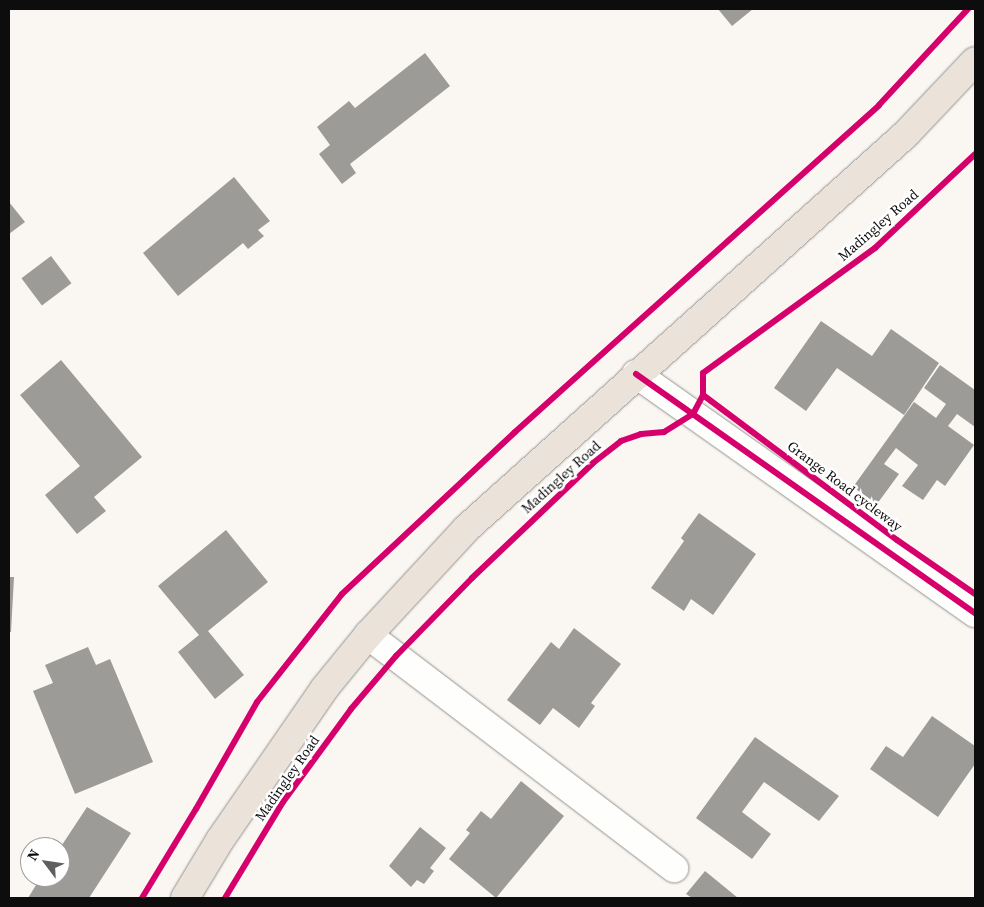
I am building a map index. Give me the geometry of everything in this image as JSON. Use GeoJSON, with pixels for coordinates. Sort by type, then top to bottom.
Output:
{"type":"FeatureCollection","features":[{"type":"Feature","properties":{"kind":"main road","name":"Madingley Road"},"geometry":{"type":"LineString","coordinates":[[185,898],[220,840],[324,689],[368,635],[467,528],[636,374],[906,134],[975,61]]}},
{"type":"Feature","properties":{"kind":"street"},"geometry":{"type":"LineString","coordinates":[[636,374],[975,613]]}},
{"type":"Feature","properties":{"kind":"street"},"geometry":{"type":"LineString","coordinates":[[368,635],[674,868]]}},
{"type":"Feature","properties":{"kind":"building"},"geometry":{"type":"Polygon","coordinates":[[[718,9],[753,9],[732,26],[718,9]]]}},
{"type":"Feature","properties":{"kind":"building"},"geometry":{"type":"Polygon","coordinates":[[[425,53],[450,86],[350,164],[356,173],[342,184],[319,154],[330,145],[317,127],[349,101],[355,108],[425,53]]]}},
{"type":"Feature","properties":{"kind":"building"},"geometry":{"type":"Polygon","coordinates":[[[234,177],[270,221],[258,230],[264,236],[248,249],[243,243],[178,296],[143,253],[234,177]]]}},
{"type":"Feature","properties":{"kind":"building"},"geometry":{"type":"Polygon","coordinates":[[[9,202],[25,222],[9,234],[9,202]]]}},
{"type":"Feature","properties":{"kind":"building"},"geometry":{"type":"Polygon","coordinates":[[[51,256],[71,283],[42,305],[21,278],[51,256]]]}},
{"type":"Feature","properties":{"kind":"building"},"geometry":{"type":"Polygon","coordinates":[[[821,321],[872,356],[891,329],[939,363],[904,415],[837,368],[806,411],[774,388],[821,321]]]}},
{"type":"Feature","properties":{"kind":"building"},"geometry":{"type":"Polygon","coordinates":[[[61,360],[142,457],[94,497],[106,511],[77,534],[45,495],[80,466],[20,395],[61,360]]]}},
{"type":"Feature","properties":{"kind":"building"},"geometry":{"type":"Polygon","coordinates":[[[940,365],[975,390],[975,427],[957,414],[948,426],[974,445],[945,486],[937,480],[923,500],[902,486],[918,465],[896,448],[884,464],[899,474],[877,504],[853,487],[914,402],[936,418],[946,404],[924,388],[940,365]]]}},
{"type":"Feature","properties":{"kind":"building"},"geometry":{"type":"Polygon","coordinates":[[[699,513],[756,554],[713,615],[691,599],[684,611],[651,588],[684,541],[681,538],[699,513]]]}},
{"type":"Feature","properties":{"kind":"building"},"geometry":{"type":"Polygon","coordinates":[[[226,530],[268,582],[208,631],[244,675],[215,699],[178,652],[199,635],[158,586],[226,530]]]}},
{"type":"Feature","properties":{"kind":"building"},"geometry":{"type":"Polygon","coordinates":[[[9,577],[14,577],[11,632],[9,632],[9,577]]]}},
{"type":"Feature","properties":{"kind":"building"},"geometry":{"type":"Polygon","coordinates":[[[574,628],[621,664],[591,703],[595,706],[579,728],[553,708],[540,725],[507,700],[551,642],[559,649],[574,628]]]}},
{"type":"Feature","properties":{"kind":"building"},"geometry":{"type":"Polygon","coordinates":[[[88,647],[96,665],[110,659],[153,762],[75,794],[33,691],[53,683],[45,665],[88,647]]]}},
{"type":"Feature","properties":{"kind":"building"},"geometry":{"type":"Polygon","coordinates":[[[932,716],[975,746],[975,764],[938,817],[870,769],[886,746],[903,757],[932,716]]]}},
{"type":"Feature","properties":{"kind":"building"},"geometry":{"type":"Polygon","coordinates":[[[755,737],[839,796],[819,821],[764,782],[742,812],[771,834],[752,859],[696,818],[755,737]]]}},
{"type":"Feature","properties":{"kind":"building"},"geometry":{"type":"Polygon","coordinates":[[[521,781],[564,816],[496,898],[449,859],[470,833],[466,830],[481,811],[491,819],[521,781]]]}},
{"type":"Feature","properties":{"kind":"building"},"geometry":{"type":"Polygon","coordinates":[[[87,807],[131,833],[89,898],[28,898],[35,887],[70,887],[70,837],[67,837],[87,807]]]}},
{"type":"Feature","properties":{"kind":"building"},"geometry":{"type":"Polygon","coordinates":[[[420,827],[446,848],[430,868],[434,871],[424,884],[417,880],[411,887],[389,866],[420,827]]]}},
{"type":"Feature","properties":{"kind":"building"},"geometry":{"type":"Polygon","coordinates":[[[705,871],[738,898],[692,898],[686,894],[705,871]]]}},
{"type":"Feature","properties":{"kind":"cycle path"},"geometry":{"type":"LineString","coordinates":[[142,898],[196,809],[257,702],[342,594],[515,432],[879,105],[968,9]]}},
{"type":"Feature","properties":{"kind":"cycle path"},"geometry":{"type":"LineString","coordinates":[[225,898],[283,802],[351,709],[396,656],[472,578],[593,463],[621,441],[641,434],[664,432],[693,414],[703,395],[703,373],[875,248],[975,154]]}},
{"type":"Feature","properties":{"kind":"cycle path"},"geometry":{"type":"LineString","coordinates":[[636,374],[975,613]]}},
{"type":"Feature","properties":{"kind":"cycle path","name":"Grange Road cycleway"},"geometry":{"type":"LineString","coordinates":[[703,395],[897,540],[975,594]]}}]}
